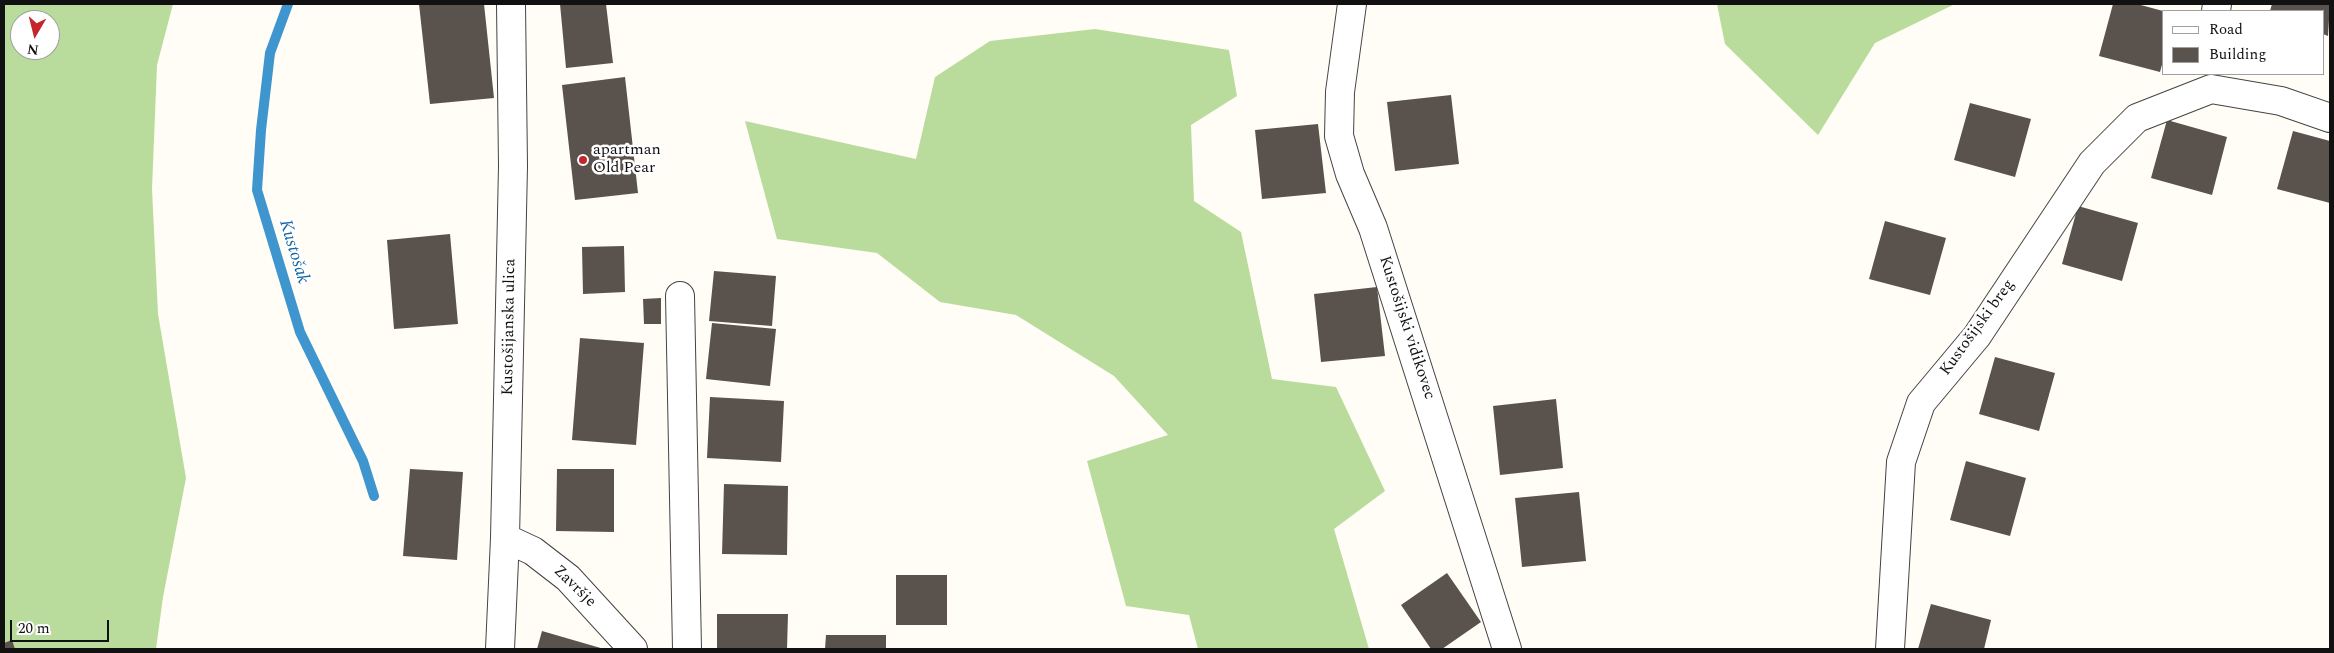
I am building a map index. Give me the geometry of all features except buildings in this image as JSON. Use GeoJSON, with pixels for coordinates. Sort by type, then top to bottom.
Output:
{"type":"FeatureCollection","features":[{"type":"Feature","properties":{"kind":"street","name":"Kustošijanska ulica"},"geometry":{"type":"LineString","coordinates":[[500,649],[505,538],[513,166],[511,4]]}},
{"type":"Feature","properties":{"kind":"street","name":"Kustošijski vidikovec"},"geometry":{"type":"LineString","coordinates":[[1352,4],[1340,92],[1339,136],[1350,174],[1373,228],[1507,649]]}},
{"type":"Feature","properties":{"kind":"street"},"geometry":{"type":"LineString","coordinates":[[2210,81],[2281,101],[2330,118]]}},
{"type":"Feature","properties":{"kind":"street","name":"Kustošijski breg"},"geometry":{"type":"LineString","coordinates":[[1890,649],[1901,462],[1922,404],[1977,336],[2092,162],[2137,118],[2210,81]]}},
{"type":"Feature","properties":{"kind":"street"},"geometry":{"type":"LineString","coordinates":[[680,296],[687,649]]}},
{"type":"Feature","properties":{"kind":"street","name":"Završje"},"geometry":{"type":"LineString","coordinates":[[505,538],[533,552],[568,578],[633,649]]}},
{"type":"Feature","properties":{"kind":"green space"},"geometry":{"type":"Polygon","coordinates":[[[4,4],[173,4],[157,65],[152,189],[158,314],[186,478],[163,597],[156,649],[4,649],[4,4]]]}},
{"type":"Feature","properties":{"kind":"green space"},"geometry":{"type":"Polygon","coordinates":[[[1717,4],[1955,4],[1875,43],[1818,135],[1725,44],[1717,4]]]}},
{"type":"Feature","properties":{"kind":"green space"},"geometry":{"type":"Polygon","coordinates":[[[1095,29],[1229,50],[1237,96],[1191,125],[1194,201],[1241,232],[1272,379],[1336,387],[1385,491],[1334,529],[1369,649],[1198,649],[1189,615],[1126,606],[1087,461],[1168,435],[1114,376],[1016,315],[940,302],[877,253],[777,239],[745,121],[916,159],[935,77],[990,41],[1095,29]]]}},
{"type":"Feature","properties":{"kind":"waterway","name":"Kustošak"},"geometry":{"type":"LineString","coordinates":[[288,4],[270,53],[261,130],[257,190],[300,332],[363,461],[374,496]]}},
{"type":"Feature","properties":{"kind":"place","name":"apartman Old Pear"},"geometry":{"type":"Point","coordinates":[583,160]}}]}
